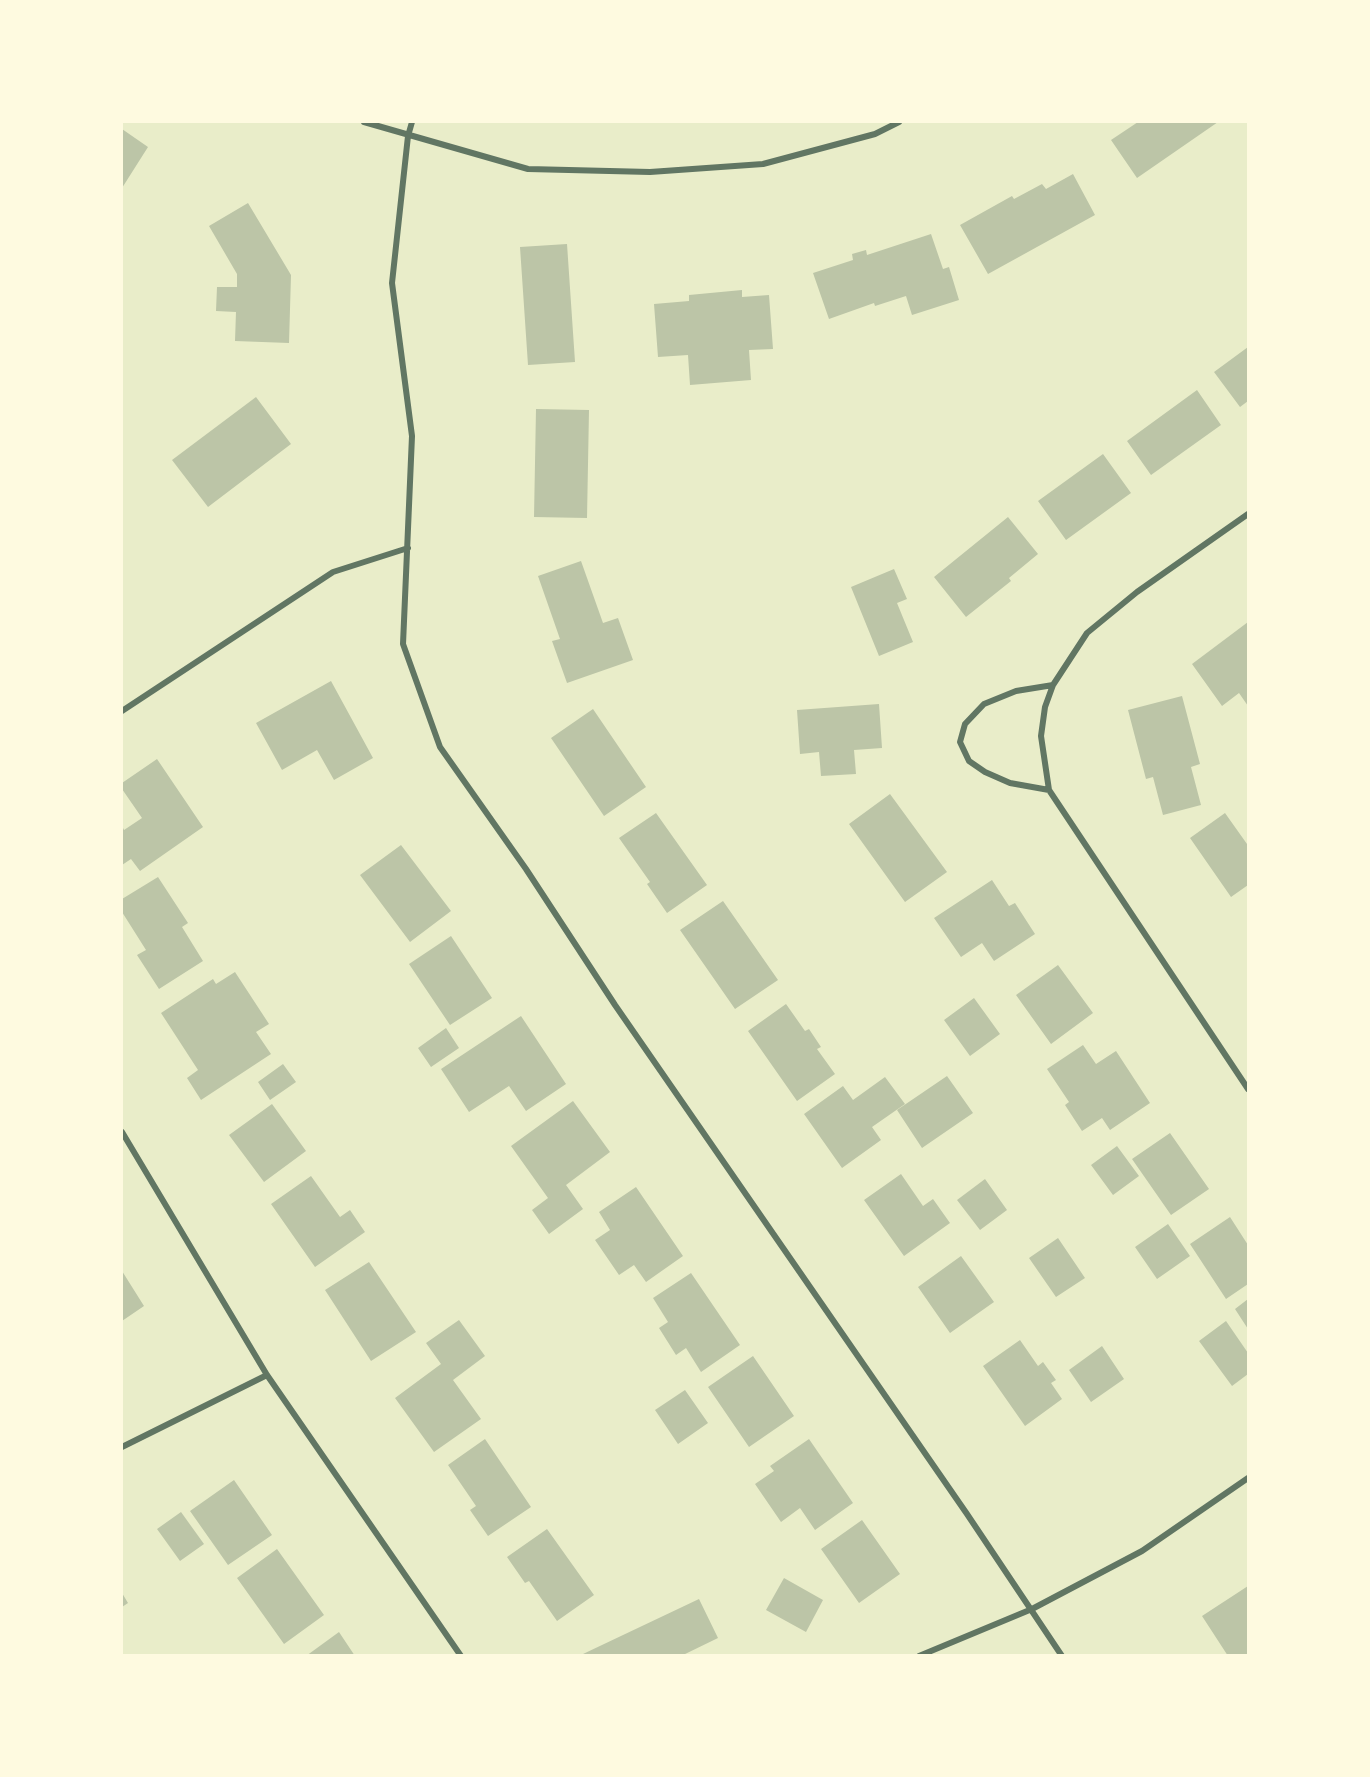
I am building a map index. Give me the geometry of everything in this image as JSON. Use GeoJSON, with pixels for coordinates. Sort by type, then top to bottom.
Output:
{"type":"FeatureCollection","features":[{"type":"Feature","properties":{"kind":"street"},"geometry":{"type":"LineString","coordinates":[[364,122],[528,169],[650,172],[762,164],[875,134],[899,122]]}},
{"type":"Feature","properties":{"kind":"street"},"geometry":{"type":"LineString","coordinates":[[412,122],[408,136],[392,283],[412,436],[403,644],[440,747],[526,869],[615,1005],[1032,1609],[1062,1656]]}},
{"type":"Feature","properties":{"kind":"street"},"geometry":{"type":"LineString","coordinates":[[1248,514],[1137,592],[1087,633],[1053,685],[1045,707],[1041,736],[1049,790],[1248,1089]]}},
{"type":"Feature","properties":{"kind":"street"},"geometry":{"type":"LineString","coordinates":[[122,711],[333,572],[408,548]]}},
{"type":"Feature","properties":{"kind":"street"},"geometry":{"type":"LineString","coordinates":[[1049,790],[1010,783],[985,772],[969,761],[960,742],[966,724],[984,704],[1016,690],[1053,685]]}},
{"type":"Feature","properties":{"kind":"street"},"geometry":{"type":"LineString","coordinates":[[122,1132],[267,1375],[461,1656]]}},
{"type":"Feature","properties":{"kind":"street"},"geometry":{"type":"LineString","coordinates":[[122,1447],[267,1375]]}},
{"type":"Feature","properties":{"kind":"street"},"geometry":{"type":"LineString","coordinates":[[919,1656],[1032,1609],[1142,1551],[1248,1478]]}},
{"type":"Feature","properties":{"kind":"building"},"geometry":{"type":"Polygon","coordinates":[[[1138,122],[1218,122],[1137,178],[1111,140],[1138,122]]]}},
{"type":"Feature","properties":{"kind":"building"},"geometry":{"type":"Polygon","coordinates":[[[122,129],[148,147],[122,188],[122,129]]]}},
{"type":"Feature","properties":{"kind":"building"},"geometry":{"type":"Polygon","coordinates":[[[1073,174],[1095,215],[988,274],[960,225],[1012,196],[1014,199],[1042,184],[1046,189],[1073,174]]]}},
{"type":"Feature","properties":{"kind":"building"},"geometry":{"type":"Polygon","coordinates":[[[248,203],[291,275],[289,343],[235,341],[236,312],[216,311],[217,287],[237,287],[237,274],[209,226],[248,203]]]}},
{"type":"Feature","properties":{"kind":"building"},"geometry":{"type":"Polygon","coordinates":[[[931,234],[943,269],[949,267],[959,300],[912,315],[906,296],[875,306],[874,303],[829,319],[813,273],[853,260],[852,254],[866,250],[867,255],[931,234]]]}},
{"type":"Feature","properties":{"kind":"building"},"geometry":{"type":"Polygon","coordinates":[[[567,244],[575,362],[528,365],[520,247],[567,244]]]}},
{"type":"Feature","properties":{"kind":"building"},"geometry":{"type":"Polygon","coordinates":[[[742,290],[742,297],[769,295],[773,349],[749,350],[751,380],[690,385],[688,355],[658,357],[654,304],[689,301],[689,295],[742,290]]]}},
{"type":"Feature","properties":{"kind":"building"},"geometry":{"type":"Polygon","coordinates":[[[1248,347],[1248,401],[1240,407],[1214,372],[1248,347]]]}},
{"type":"Feature","properties":{"kind":"building"},"geometry":{"type":"Polygon","coordinates":[[[1197,390],[1221,425],[1151,475],[1127,441],[1197,390]]]}},
{"type":"Feature","properties":{"kind":"building"},"geometry":{"type":"Polygon","coordinates":[[[256,397],[291,444],[208,507],[172,460],[256,397]]]}},
{"type":"Feature","properties":{"kind":"building"},"geometry":{"type":"Polygon","coordinates":[[[536,409],[589,410],[587,518],[534,517],[536,409]]]}},
{"type":"Feature","properties":{"kind":"building"},"geometry":{"type":"Polygon","coordinates":[[[1103,454],[1131,493],[1066,540],[1038,501],[1103,454]]]}},
{"type":"Feature","properties":{"kind":"building"},"geometry":{"type":"Polygon","coordinates":[[[1008,517],[1038,554],[1009,578],[1011,581],[966,617],[934,577],[1008,517]]]}},
{"type":"Feature","properties":{"kind":"building"},"geometry":{"type":"Polygon","coordinates":[[[581,561],[603,623],[618,618],[633,660],[567,683],[552,641],[560,639],[538,576],[581,561]]]}},
{"type":"Feature","properties":{"kind":"building"},"geometry":{"type":"Polygon","coordinates":[[[894,569],[907,599],[897,603],[913,642],[879,656],[851,587],[894,569]]]}},
{"type":"Feature","properties":{"kind":"building"},"geometry":{"type":"Polygon","coordinates":[[[1248,622],[1248,706],[1239,693],[1222,706],[1192,664],[1248,622]]]}},
{"type":"Feature","properties":{"kind":"building"},"geometry":{"type":"Polygon","coordinates":[[[331,681],[373,758],[334,780],[317,750],[282,770],[256,723],[331,681]]]}},
{"type":"Feature","properties":{"kind":"building"},"geometry":{"type":"Polygon","coordinates":[[[1182,696],[1200,764],[1191,767],[1201,805],[1163,815],[1153,777],[1146,779],[1128,710],[1182,696]]]}},
{"type":"Feature","properties":{"kind":"building"},"geometry":{"type":"Polygon","coordinates":[[[879,704],[882,748],[854,750],[856,774],[821,776],[819,752],[800,754],[797,710],[879,704]]]}},
{"type":"Feature","properties":{"kind":"building"},"geometry":{"type":"Polygon","coordinates":[[[593,709],[646,787],[604,816],[551,738],[593,709]]]}},
{"type":"Feature","properties":{"kind":"building"},"geometry":{"type":"Polygon","coordinates":[[[157,759],[203,827],[140,871],[131,859],[122,865],[122,826],[124,830],[142,818],[122,789],[122,783],[157,759]]]}},
{"type":"Feature","properties":{"kind":"building"},"geometry":{"type":"Polygon","coordinates":[[[890,794],[947,872],[905,902],[849,824],[890,794]]]}},
{"type":"Feature","properties":{"kind":"building"},"geometry":{"type":"Polygon","coordinates":[[[656,813],[707,885],[667,913],[647,884],[650,882],[619,838],[656,813]]]}},
{"type":"Feature","properties":{"kind":"building"},"geometry":{"type":"Polygon","coordinates":[[[1225,813],[1248,843],[1248,885],[1231,897],[1190,838],[1225,813]]]}},
{"type":"Feature","properties":{"kind":"building"},"geometry":{"type":"Polygon","coordinates":[[[401,845],[451,911],[410,942],[360,875],[401,845]]]}},
{"type":"Feature","properties":{"kind":"building"},"geometry":{"type":"Polygon","coordinates":[[[158,877],[188,923],[182,927],[203,961],[159,989],[137,955],[146,950],[122,912],[122,899],[158,877]]]}},
{"type":"Feature","properties":{"kind":"building"},"geometry":{"type":"Polygon","coordinates":[[[992,880],[1009,906],[1015,903],[1035,934],[994,961],[982,943],[961,957],[934,918],[992,880]]]}},
{"type":"Feature","properties":{"kind":"building"},"geometry":{"type":"Polygon","coordinates":[[[723,901],[778,980],[735,1009],[680,930],[723,901]]]}},
{"type":"Feature","properties":{"kind":"building"},"geometry":{"type":"Polygon","coordinates":[[[451,936],[492,998],[450,1025],[409,964],[451,936]]]}},
{"type":"Feature","properties":{"kind":"building"},"geometry":{"type":"Polygon","coordinates":[[[1058,965],[1093,1013],[1051,1044],[1016,995],[1058,965]]]}},
{"type":"Feature","properties":{"kind":"building"},"geometry":{"type":"Polygon","coordinates":[[[235,972],[269,1024],[256,1032],[271,1054],[201,1100],[187,1078],[198,1070],[161,1013],[213,979],[216,984],[235,972]]]}},
{"type":"Feature","properties":{"kind":"building"},"geometry":{"type":"Polygon","coordinates":[[[974,998],[1000,1034],[970,1056],[944,1020],[974,998]]]}},
{"type":"Feature","properties":{"kind":"building"},"geometry":{"type":"Polygon","coordinates":[[[786,1004],[805,1031],[809,1029],[821,1047],[817,1049],[835,1074],[797,1101],[748,1031],[786,1004]]]}},
{"type":"Feature","properties":{"kind":"building"},"geometry":{"type":"Polygon","coordinates":[[[521,1016],[566,1084],[526,1111],[509,1086],[469,1112],[441,1069],[521,1016]]]}},
{"type":"Feature","properties":{"kind":"building"},"geometry":{"type":"Polygon","coordinates":[[[446,1028],[459,1048],[431,1067],[418,1048],[446,1028]]]}},
{"type":"Feature","properties":{"kind":"building"},"geometry":{"type":"Polygon","coordinates":[[[1083,1045],[1096,1064],[1116,1051],[1150,1103],[1110,1130],[1102,1118],[1082,1131],[1065,1105],[1069,1102],[1047,1069],[1083,1045]]]}},
{"type":"Feature","properties":{"kind":"building"},"geometry":{"type":"Polygon","coordinates":[[[283,1064],[296,1082],[270,1100],[258,1082],[283,1064]]]}},
{"type":"Feature","properties":{"kind":"building"},"geometry":{"type":"Polygon","coordinates":[[[947,1076],[973,1113],[922,1148],[897,1110],[947,1076]]]}},
{"type":"Feature","properties":{"kind":"building"},"geometry":{"type":"Polygon","coordinates":[[[885,1077],[905,1104],[872,1127],[881,1140],[842,1168],[804,1114],[843,1086],[853,1100],[885,1077]]]}},
{"type":"Feature","properties":{"kind":"building"},"geometry":{"type":"Polygon","coordinates":[[[573,1101],[610,1152],[566,1185],[583,1209],[549,1234],[532,1210],[548,1198],[511,1146],[573,1101]]]}},
{"type":"Feature","properties":{"kind":"building"},"geometry":{"type":"Polygon","coordinates":[[[272,1104],[306,1151],[264,1182],[229,1135],[272,1104]]]}},
{"type":"Feature","properties":{"kind":"building"},"geometry":{"type":"Polygon","coordinates":[[[1170,1133],[1209,1189],[1171,1215],[1132,1159],[1170,1133]]]}},
{"type":"Feature","properties":{"kind":"building"},"geometry":{"type":"Polygon","coordinates":[[[1117,1146],[1139,1176],[1113,1195],[1091,1165],[1117,1146]]]}},
{"type":"Feature","properties":{"kind":"building"},"geometry":{"type":"Polygon","coordinates":[[[901,1174],[923,1206],[933,1199],[950,1223],[904,1256],[864,1200],[901,1174]]]}},
{"type":"Feature","properties":{"kind":"building"},"geometry":{"type":"Polygon","coordinates":[[[311,1176],[340,1217],[350,1210],[365,1232],[315,1267],[271,1204],[311,1176]]]}},
{"type":"Feature","properties":{"kind":"building"},"geometry":{"type":"Polygon","coordinates":[[[985,1179],[1007,1210],[980,1230],[957,1200],[985,1179]]]}},
{"type":"Feature","properties":{"kind":"building"},"geometry":{"type":"Polygon","coordinates":[[[636,1187],[683,1256],[646,1282],[634,1265],[619,1275],[595,1240],[610,1230],[599,1212],[636,1187]]]}},
{"type":"Feature","properties":{"kind":"building"},"geometry":{"type":"Polygon","coordinates":[[[1230,1217],[1248,1245],[1248,1284],[1226,1299],[1190,1244],[1230,1217]]]}},
{"type":"Feature","properties":{"kind":"building"},"geometry":{"type":"Polygon","coordinates":[[[1168,1224],[1190,1256],[1157,1279],[1135,1247],[1168,1224]]]}},
{"type":"Feature","properties":{"kind":"building"},"geometry":{"type":"Polygon","coordinates":[[[1058,1238],[1085,1278],[1056,1297],[1029,1258],[1058,1238]]]}},
{"type":"Feature","properties":{"kind":"building"},"geometry":{"type":"Polygon","coordinates":[[[961,1256],[994,1302],[950,1333],[918,1287],[961,1256]]]}},
{"type":"Feature","properties":{"kind":"building"},"geometry":{"type":"Polygon","coordinates":[[[369,1262],[416,1332],[371,1361],[325,1290],[369,1262]]]}},
{"type":"Feature","properties":{"kind":"building"},"geometry":{"type":"Polygon","coordinates":[[[122,1271],[144,1306],[122,1321],[122,1271]]]}},
{"type":"Feature","properties":{"kind":"building"},"geometry":{"type":"Polygon","coordinates":[[[691,1273],[740,1345],[701,1372],[686,1348],[676,1355],[659,1328],[668,1322],[653,1298],[691,1273]]]}},
{"type":"Feature","properties":{"kind":"building"},"geometry":{"type":"Polygon","coordinates":[[[1248,1299],[1248,1329],[1235,1309],[1248,1299]]]}},
{"type":"Feature","properties":{"kind":"building"},"geometry":{"type":"Polygon","coordinates":[[[459,1320],[485,1356],[453,1380],[481,1419],[434,1452],[395,1398],[441,1364],[426,1343],[459,1320]]]}},
{"type":"Feature","properties":{"kind":"building"},"geometry":{"type":"Polygon","coordinates":[[[1226,1321],[1248,1353],[1248,1374],[1232,1386],[1199,1341],[1226,1321]]]}},
{"type":"Feature","properties":{"kind":"building"},"geometry":{"type":"Polygon","coordinates":[[[1020,1340],[1038,1366],[1043,1362],[1056,1380],[1051,1383],[1062,1399],[1025,1426],[983,1366],[1020,1340]]]}},
{"type":"Feature","properties":{"kind":"building"},"geometry":{"type":"Polygon","coordinates":[[[1102,1346],[1124,1379],[1091,1402],[1069,1370],[1102,1346]]]}},
{"type":"Feature","properties":{"kind":"building"},"geometry":{"type":"Polygon","coordinates":[[[753,1356],[794,1416],[749,1447],[708,1387],[753,1356]]]}},
{"type":"Feature","properties":{"kind":"building"},"geometry":{"type":"Polygon","coordinates":[[[685,1390],[708,1423],[678,1444],[655,1410],[685,1390]]]}},
{"type":"Feature","properties":{"kind":"building"},"geometry":{"type":"Polygon","coordinates":[[[485,1439],[531,1507],[488,1536],[470,1510],[476,1506],[448,1465],[485,1439]]]}},
{"type":"Feature","properties":{"kind":"building"},"geometry":{"type":"Polygon","coordinates":[[[809,1439],[853,1503],[815,1530],[800,1508],[781,1522],[755,1484],[774,1471],[770,1466],[809,1439]]]}},
{"type":"Feature","properties":{"kind":"building"},"geometry":{"type":"Polygon","coordinates":[[[234,1480],[272,1535],[228,1565],[190,1511],[234,1480]]]}},
{"type":"Feature","properties":{"kind":"building"},"geometry":{"type":"Polygon","coordinates":[[[181,1512],[204,1544],[180,1561],[157,1529],[181,1512]]]}},
{"type":"Feature","properties":{"kind":"building"},"geometry":{"type":"Polygon","coordinates":[[[862,1520],[900,1574],[859,1603],[821,1549],[862,1520]]]}},
{"type":"Feature","properties":{"kind":"building"},"geometry":{"type":"Polygon","coordinates":[[[547,1529],[594,1595],[557,1621],[529,1581],[525,1583],[507,1557],[547,1529]]]}},
{"type":"Feature","properties":{"kind":"building"},"geometry":{"type":"Polygon","coordinates":[[[277,1549],[324,1615],[284,1644],[237,1578],[277,1549]]]}},
{"type":"Feature","properties":{"kind":"building"},"geometry":{"type":"Polygon","coordinates":[[[784,1578],[823,1600],[806,1632],[766,1610],[784,1578]]]}},
{"type":"Feature","properties":{"kind":"building"},"geometry":{"type":"Polygon","coordinates":[[[1248,1586],[1248,1656],[1228,1656],[1202,1616],[1248,1586]]]}},
{"type":"Feature","properties":{"kind":"building"},"geometry":{"type":"Polygon","coordinates":[[[122,1593],[128,1603],[122,1607],[122,1593]]]}},
{"type":"Feature","properties":{"kind":"building"},"geometry":{"type":"Polygon","coordinates":[[[699,1599],[718,1638],[681,1656],[584,1656],[583,1654],[699,1599]]]}},
{"type":"Feature","properties":{"kind":"building"},"geometry":{"type":"Polygon","coordinates":[[[339,1632],[355,1656],[306,1656],[339,1632]]]}}]}
